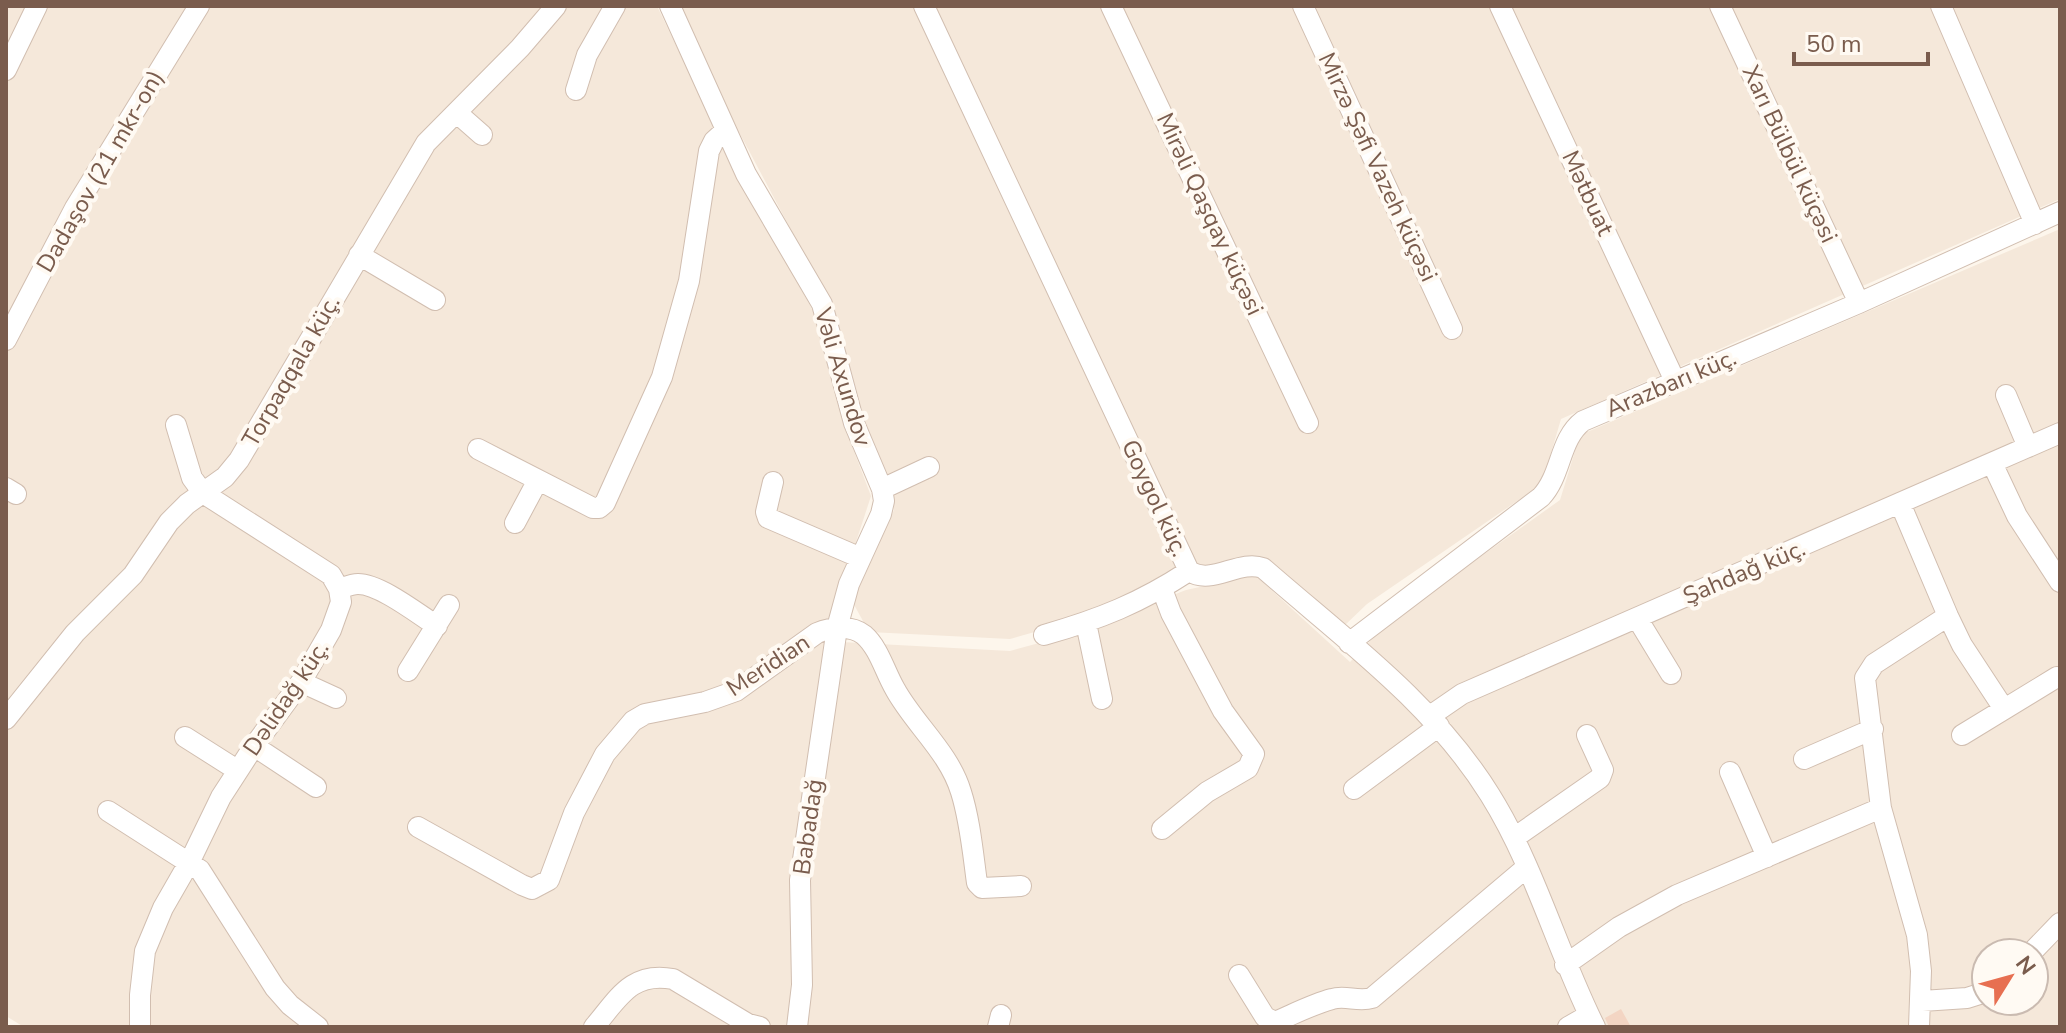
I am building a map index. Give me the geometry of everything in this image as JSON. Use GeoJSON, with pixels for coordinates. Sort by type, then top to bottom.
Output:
{"type":"FeatureCollection","features":[{"type":"Feature","properties":{"kind":"street"},"geometry":{"type":"LineString","coordinates":[[6,70],[37,6]]}},
{"type":"Feature","properties":{"kind":"street","name":"Dadaşov (21 mkr-on)"},"geometry":{"type":"LineString","coordinates":[[6,340],[75,208],[199,6]]}},
{"type":"Feature","properties":{"kind":"street","name":"Torpaqqala küç."},"geometry":{"type":"LineString","coordinates":[[6,719],[75,633],[133,575],[169,522],[187,504],[225,477],[239,460],[426,143],[520,48],[556,6]]}},
{"type":"Feature","properties":{"kind":"street"},"geometry":{"type":"LineString","coordinates":[[576,90],[587,55],[615,6]]}},
{"type":"Feature","properties":{"kind":"street","name":"Vəli Axundov"},"geometry":{"type":"LineString","coordinates":[[670,6],[725,131],[757,194],[822,304],[854,423],[882,489]]}},
{"type":"Feature","properties":{"kind":"street","name":"Goygol küç."},"geometry":{"type":"LineString","coordinates":[[924,6],[1189,571],[1202,577],[1249,566],[1263,568],[1434,721],[1461,753],[1514,838],[1565,965],[1592,1021]]}},
{"type":"Feature","properties":{"kind":"street","name":"Mirəli Qaşqay küçəsi"},"geometry":{"type":"LineString","coordinates":[[1111,6],[1308,423]]}},
{"type":"Feature","properties":{"kind":"street","name":"Mirzə Şəfi Vazeh küçəsi"},"geometry":{"type":"LineString","coordinates":[[1303,6],[1452,329]]}},
{"type":"Feature","properties":{"kind":"street","name":"Mətbuat"},"geometry":{"type":"LineString","coordinates":[[1500,6],[1675,381]]}},
{"type":"Feature","properties":{"kind":"street","name":"Xarı Bülbül küçəsi"},"geometry":{"type":"LineString","coordinates":[[1720,6],[1859,303]]}},
{"type":"Feature","properties":{"kind":"street"},"geometry":{"type":"LineString","coordinates":[[1941,6],[2035,224]]}},
{"type":"Feature","properties":{"kind":"street"},"geometry":{"type":"LineString","coordinates":[[457,113],[482,135]]}},
{"type":"Feature","properties":{"kind":"street"},"geometry":{"type":"LineString","coordinates":[[478,449],[593,508],[605,503],[662,377],[689,281],[709,151],[725,131]]}},
{"type":"Feature","properties":{"kind":"street","name":"Arazbarı küç."},"geometry":{"type":"LineString","coordinates":[[1349,643],[1541,497],[1555,479],[1575,427],[2060,212]]}},
{"type":"Feature","properties":{"kind":"street"},"geometry":{"type":"LineString","coordinates":[[359,255],[435,300]]}},
{"type":"Feature","properties":{"kind":"street"},"geometry":{"type":"LineString","coordinates":[[2006,395],[2028,447]]}},
{"type":"Feature","properties":{"kind":"street"},"geometry":{"type":"LineString","coordinates":[[176,425],[192,478],[203,493],[315,563],[331,575],[339,589],[357,584],[367,586],[437,626]]}},
{"type":"Feature","properties":{"kind":"street","name":"Şahdağ küç."},"geometry":{"type":"LineString","coordinates":[[1354,789],[1462,694],[2060,433]]}},
{"type":"Feature","properties":{"kind":"street"},"geometry":{"type":"LineString","coordinates":[[1992,463],[2017,516],[2060,582]]}},
{"type":"Feature","properties":{"kind":"street"},"geometry":{"type":"LineString","coordinates":[[837,628],[844,596],[883,508],[882,489],[929,467]]}},
{"type":"Feature","properties":{"kind":"street"},"geometry":{"type":"LineString","coordinates":[[515,523],[538,480]]}},
{"type":"Feature","properties":{"kind":"street"},"geometry":{"type":"LineString","coordinates":[[773,482],[766,512],[768,518],[861,558]]}},
{"type":"Feature","properties":{"kind":"street"},"geometry":{"type":"LineString","coordinates":[[1900,503],[1962,645],[2004,709]]}},
{"type":"Feature","properties":{"kind":"street"},"geometry":{"type":"LineString","coordinates":[[1044,635],[1137,603],[1189,571]]}},
{"type":"Feature","properties":{"kind":"street","name":"Dəlidağ küç."},"geometry":{"type":"LineString","coordinates":[[142,1026],[140,995],[145,951],[163,908],[237,770],[301,682],[331,630],[341,602],[339,589]]}},
{"type":"Feature","properties":{"kind":"street"},"geometry":{"type":"LineString","coordinates":[[1162,589],[1171,613],[1223,711],[1254,754],[1248,768],[1207,792],[1162,829]]}},
{"type":"Feature","properties":{"kind":"street"},"geometry":{"type":"LineString","coordinates":[[408,671],[449,605]]}},
{"type":"Feature","properties":{"kind":"street"},"geometry":{"type":"LineString","coordinates":[[1919,1027],[1922,1001],[1917,935],[1881,808],[1865,678],[1869,670],[1948,616]]}},
{"type":"Feature","properties":{"kind":"street"},"geometry":{"type":"LineString","coordinates":[[1637,618],[1671,674]]}},
{"type":"Feature","properties":{"kind":"street"},"geometry":{"type":"LineString","coordinates":[[1086,623],[1102,699]]}},
{"type":"Feature","properties":{"kind":"street","name":"Meridian"},"geometry":{"type":"LineString","coordinates":[[418,827],[522,885],[532,889],[543,885],[554,871],[574,813],[605,754],[633,721],[645,714],[705,702],[736,691],[817,633],[837,628],[859,633],[874,648],[905,705],[952,770],[962,793],[977,883],[982,888],[1021,886]]}},
{"type":"Feature","properties":{"kind":"street","name":"Babadağ"},"geometry":{"type":"LineString","coordinates":[[795,1027],[802,985],[800,880],[837,628]]}},
{"type":"Feature","properties":{"kind":"street"},"geometry":{"type":"LineString","coordinates":[[1962,735],[2057,677]]}},
{"type":"Feature","properties":{"kind":"street"},"geometry":{"type":"LineString","coordinates":[[301,682],[336,698]]}},
{"type":"Feature","properties":{"kind":"street"},"geometry":{"type":"LineString","coordinates":[[1804,759],[1873,729]]}},
{"type":"Feature","properties":{"kind":"street"},"geometry":{"type":"LineString","coordinates":[[1514,838],[1600,778],[1603,770],[1587,735]]}},
{"type":"Feature","properties":{"kind":"street"},"geometry":{"type":"LineString","coordinates":[[185,737],[237,770]]}},
{"type":"Feature","properties":{"kind":"street"},"geometry":{"type":"LineString","coordinates":[[254,746],[316,787]]}},
{"type":"Feature","properties":{"kind":"street"},"geometry":{"type":"LineString","coordinates":[[1730,772],[1767,857]]}},
{"type":"Feature","properties":{"kind":"street"},"geometry":{"type":"LineString","coordinates":[[1565,965],[1648,910],[1881,808]]}},
{"type":"Feature","properties":{"kind":"street"},"geometry":{"type":"LineString","coordinates":[[108,811],[190,861],[212,886],[275,988],[290,1005],[318,1027]]}},
{"type":"Feature","properties":{"kind":"street"},"geometry":{"type":"LineString","coordinates":[[1239,975],[1265,1017],[1275,1022],[1333,999],[1360,1001],[1372,998],[1527,867]]}},
{"type":"Feature","properties":{"kind":"street"},"geometry":{"type":"LineString","coordinates":[[594,1027],[636,981],[660,976],[673,979],[748,1024],[760,1027]]}},
{"type":"Feature","properties":{"kind":"street"},"geometry":{"type":"LineString","coordinates":[[1922,1001],[1970,997]]}},
{"type":"Feature","properties":{"kind":"street"},"geometry":{"type":"LineString","coordinates":[[1568,1027],[1592,1021]]}},
{"type":"Feature","properties":{"kind":"shaded area"},"geometry":{"type":"Polygon","coordinates":[[[6,6],[657,6],[727,151],[814,313],[852,446],[871,496],[825,637],[790,889],[792,991],[786,1027],[24,1027],[6,1016],[6,6]]]}},
{"type":"Feature","properties":{"kind":"shaded area"},"geometry":{"type":"Polygon","coordinates":[[[679,6],[2060,6],[2060,199],[1561,419],[1542,484],[1367,604],[1344,626],[1257,556],[1207,568],[1197,563],[1091,616],[1010,639],[869,632],[852,601],[894,510],[885,469],[866,433],[831,305],[731,117],[679,6]]]}},
{"type":"Feature","properties":{"kind":"shaded area"},"geometry":{"type":"Polygon","coordinates":[[[2060,229],[2060,1027],[802,1027],[803,896],[841,642],[1010,651],[1076,633],[1186,590],[1255,575],[1350,662],[1375,636],[1417,602],[1560,500],[1580,435],[2060,229]]]}},
{"type":"Feature","properties":{"kind":"building"},"geometry":{"type":"Polygon","coordinates":[[[1621,1009],[1631,1027],[1609,1027],[1605,1018],[1621,1009]]]}}]}
